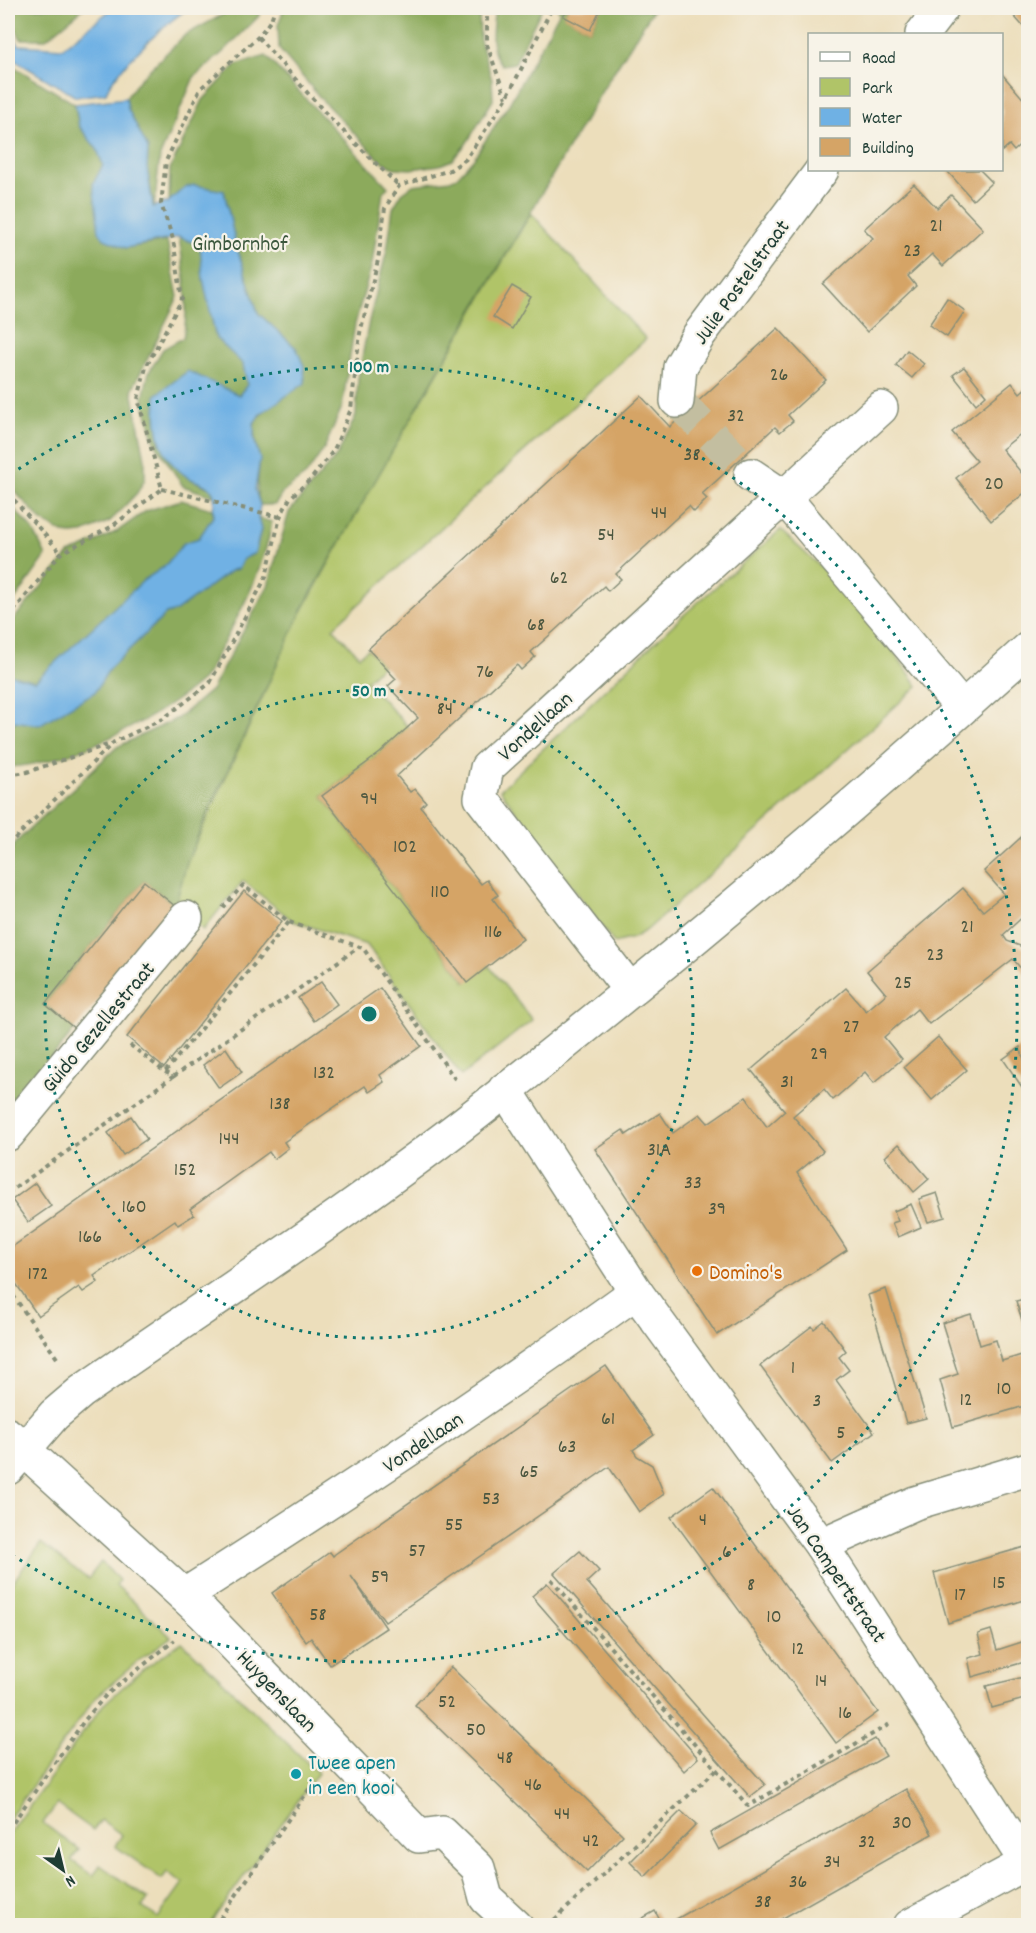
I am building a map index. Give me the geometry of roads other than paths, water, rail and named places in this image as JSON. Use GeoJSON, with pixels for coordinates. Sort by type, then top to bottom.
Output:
{"type":"FeatureCollection","features":[{"type":"Feature","properties":{"kind":"street"},"geometry":{"type":"LineString","coordinates":[[923,33],[942,8]]}},
{"type":"Feature","properties":{"kind":"street","name":"Julie Postelstraat"},"geometry":{"type":"LineString","coordinates":[[677,401],[680,368],[699,335],[821,171]]}},
{"type":"Feature","properties":{"kind":"street","name":"Vondellaan"},"geometry":{"type":"LineString","coordinates":[[630,990],[481,798],[487,768],[881,408]]}},
{"type":"Feature","properties":{"kind":"street"},"geometry":{"type":"LineString","coordinates":[[751,475],[784,497],[962,708]]}},
{"type":"Feature","properties":{"kind":"street"},"geometry":{"type":"LineString","coordinates":[[194,1604],[12,1450],[81,1392],[379,1186],[478,1112],[630,990],[962,708],[1029,648]]}},
{"type":"Feature","properties":{"kind":"street","name":"Guido Gezellestraat"},"geometry":{"type":"LineString","coordinates":[[8,1134],[186,918]]}},
{"type":"Feature","properties":{"kind":"street"},"geometry":{"type":"LineString","coordinates":[[505,1089],[636,1292]]}},
{"type":"Feature","properties":{"kind":"street","name":"Vondellaan"},"geometry":{"type":"LineString","coordinates":[[194,1604],[338,1498],[548,1356],[636,1292]]}},
{"type":"Feature","properties":{"kind":"street","name":"Jan Campertstraat"},"geometry":{"type":"LineString","coordinates":[[636,1292],[821,1545],[1028,1863]]}},
{"type":"Feature","properties":{"kind":"street"},"geometry":{"type":"LineString","coordinates":[[821,1545],[915,1503],[1029,1469]]}},
{"type":"Feature","properties":{"kind":"street","name":"Huygenslaan"},"geometry":{"type":"LineString","coordinates":[[194,1604],[419,1836],[442,1833],[478,1868],[486,1898],[516,1926]]}},
{"type":"Feature","properties":{"kind":"street"},"geometry":{"type":"LineString","coordinates":[[910,1926],[1028,1863]]}},
{"type":"Feature","properties":{"kind":"water"},"geometry":{"type":"Polygon","coordinates":[[[113,8],[189,8],[143,47],[119,72],[106,93],[76,97],[8,56],[8,27],[19,45],[62,48],[113,8]]]}},
{"type":"Feature","properties":{"kind":"water"},"geometry":{"type":"Polygon","coordinates":[[[126,98],[128,109],[148,149],[147,168],[153,207],[168,202],[184,188],[194,185],[224,191],[236,245],[258,313],[296,348],[304,366],[305,383],[260,414],[254,423],[254,439],[260,459],[255,490],[260,505],[258,518],[261,529],[255,553],[243,559],[238,569],[232,570],[176,611],[166,614],[109,669],[95,692],[39,725],[15,721],[8,727],[8,674],[35,681],[144,580],[164,567],[184,543],[199,538],[214,515],[214,495],[211,489],[179,470],[171,462],[160,442],[156,420],[156,395],[188,371],[239,395],[247,385],[243,364],[216,338],[203,279],[200,245],[179,237],[126,248],[104,239],[99,231],[93,184],[103,165],[97,149],[79,126],[75,104],[126,98]]]}},
{"type":"Feature","properties":{"kind":"tunnel"},"geometry":{"type":"LineString","coordinates":[[677,401],[751,475]]}},
{"type":"Feature","properties":{"kind":"place","name":"Domino's"},"geometry":{"type":"Point","coordinates":[697,1271]}},
{"type":"Feature","properties":{"kind":"place","name":"Twee apen in een kooi"},"geometry":{"type":"Point","coordinates":[296,1774]}},
{"type":"Feature","properties":{"kind":"park label","name":"Gimbornhof"},"geometry":{"type":"Point","coordinates":[240,242]}}]}
